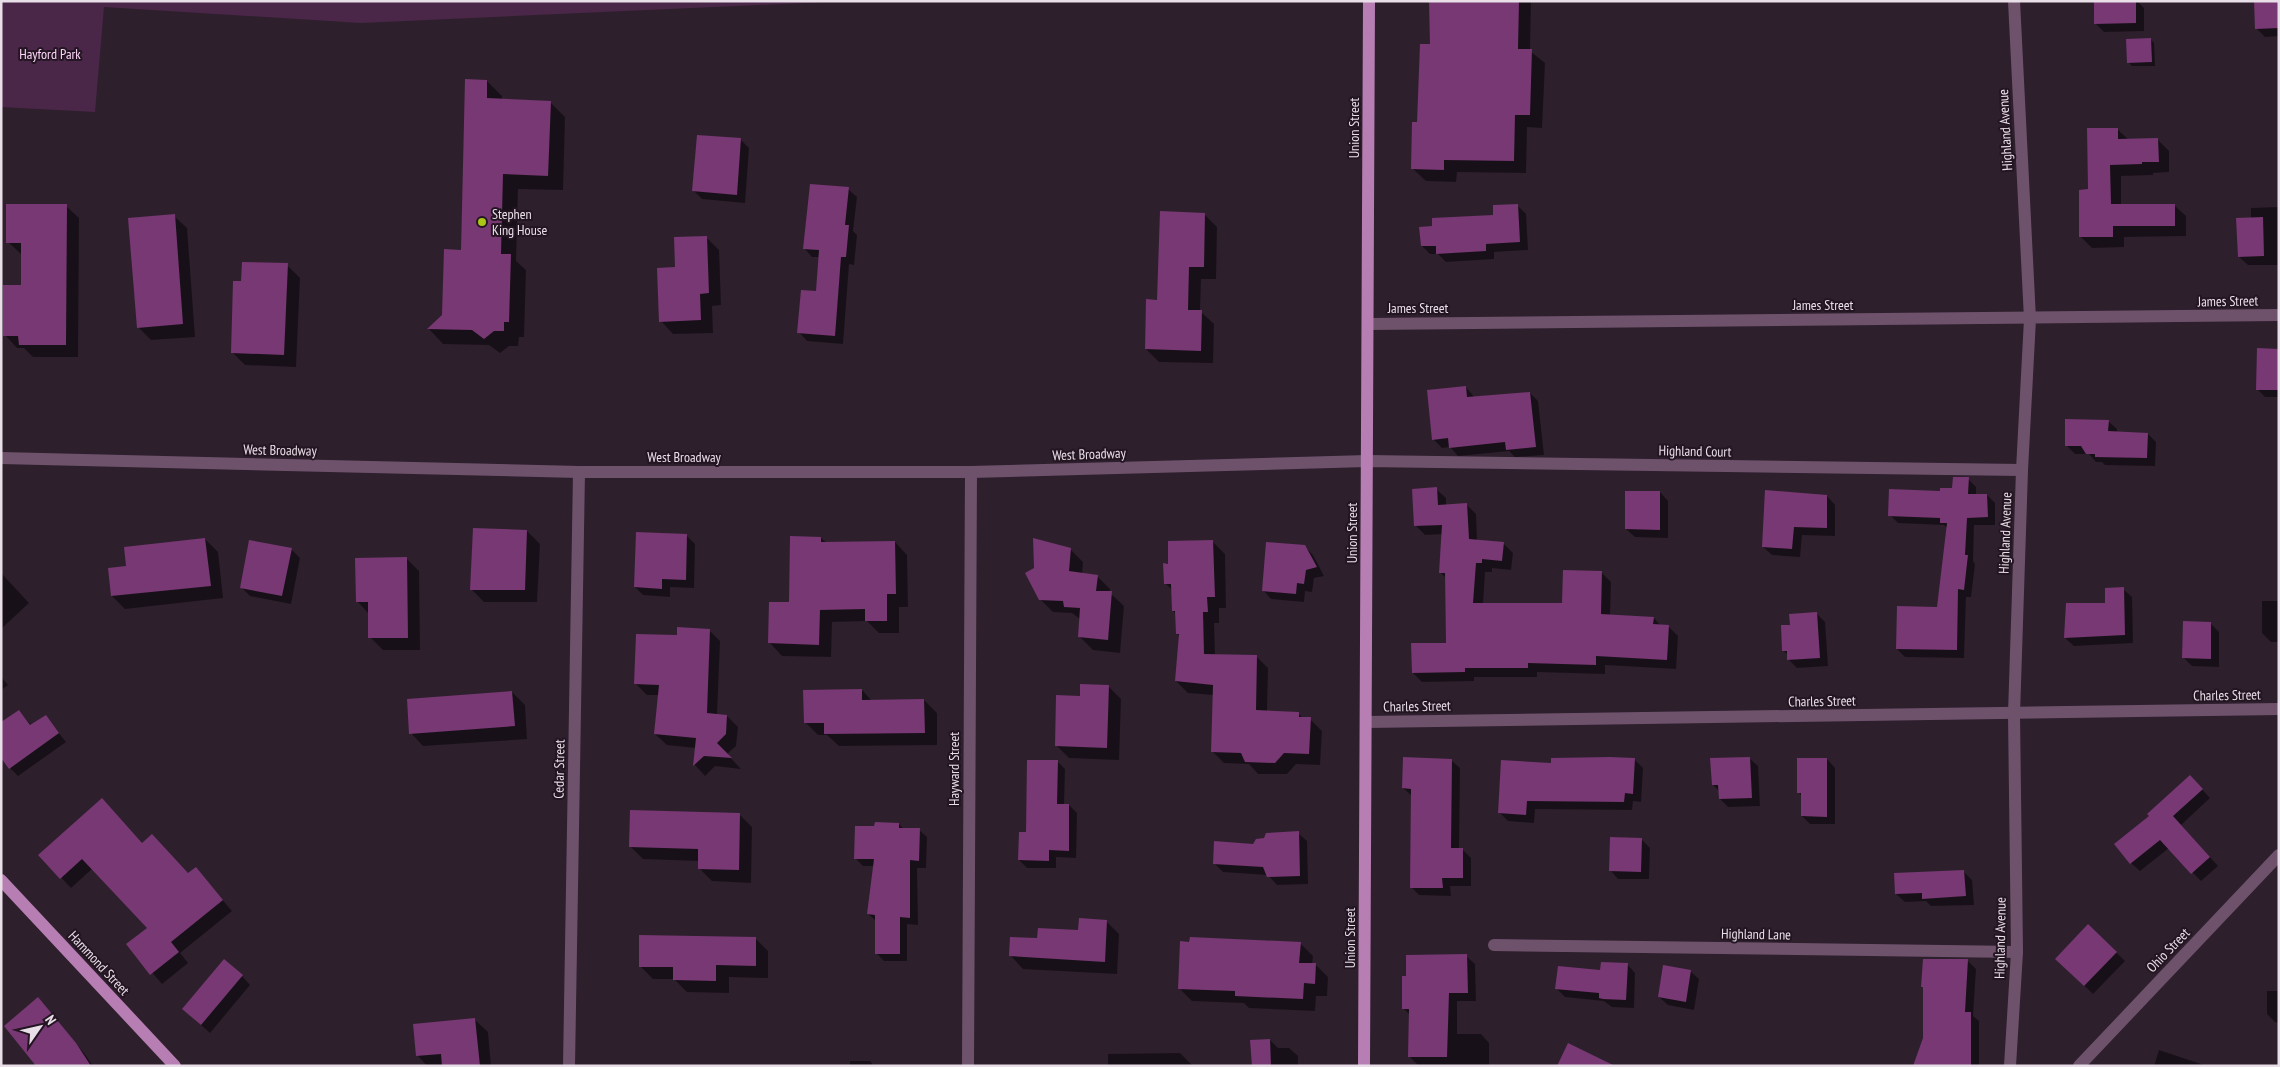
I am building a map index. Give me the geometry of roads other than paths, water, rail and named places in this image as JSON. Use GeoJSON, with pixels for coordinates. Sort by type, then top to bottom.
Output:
{"type":"FeatureCollection","features":[{"type":"Feature","properties":{"kind":"main road","name":"Union Street"},"geometry":{"type":"LineString","coordinates":[[1364,1066],[1370,1]]}},
{"type":"Feature","properties":{"kind":"main road","name":"Hammond Street"},"geometry":{"type":"LineString","coordinates":[[1,880],[175,1066]]}},
{"type":"Feature","properties":{"kind":"street","name":"Highland Avenue"},"geometry":{"type":"LineString","coordinates":[[2010,1066],[2017,952],[2014,714],[2022,470],[2030,319],[2014,1]]}},
{"type":"Feature","properties":{"kind":"street","name":"James Street"},"geometry":{"type":"LineString","coordinates":[[1368,324],[2030,319],[2279,315]]}},
{"type":"Feature","properties":{"kind":"street","name":"West Broadway"},"geometry":{"type":"LineString","coordinates":[[1,458],[578,472],[971,472],[1367,461]]}},
{"type":"Feature","properties":{"kind":"street","name":"Highland Court"},"geometry":{"type":"LineString","coordinates":[[1367,461],[2022,470]]}},
{"type":"Feature","properties":{"kind":"street","name":"Cedar Street"},"geometry":{"type":"LineString","coordinates":[[570,1066],[578,472]]}},
{"type":"Feature","properties":{"kind":"street","name":"Hayward Street"},"geometry":{"type":"LineString","coordinates":[[968,1066],[971,472]]}},
{"type":"Feature","properties":{"kind":"street","name":"Charles Street"},"geometry":{"type":"LineString","coordinates":[[1366,722],[2279,709]]}},
{"type":"Feature","properties":{"kind":"street","name":"Ohio Street"},"geometry":{"type":"LineString","coordinates":[[2079,1066],[2279,855]]}},
{"type":"Feature","properties":{"kind":"street","name":"Highland Lane"},"geometry":{"type":"LineString","coordinates":[[1494,945],[2017,952]]}},
{"type":"Feature","properties":{"kind":"place","name":"Stephen King House"},"geometry":{"type":"Point","coordinates":[482,222]}},
{"type":"Feature","properties":{"kind":"park label","name":"Hayford Park"},"geometry":{"type":"Point","coordinates":[50,54]}}]}
